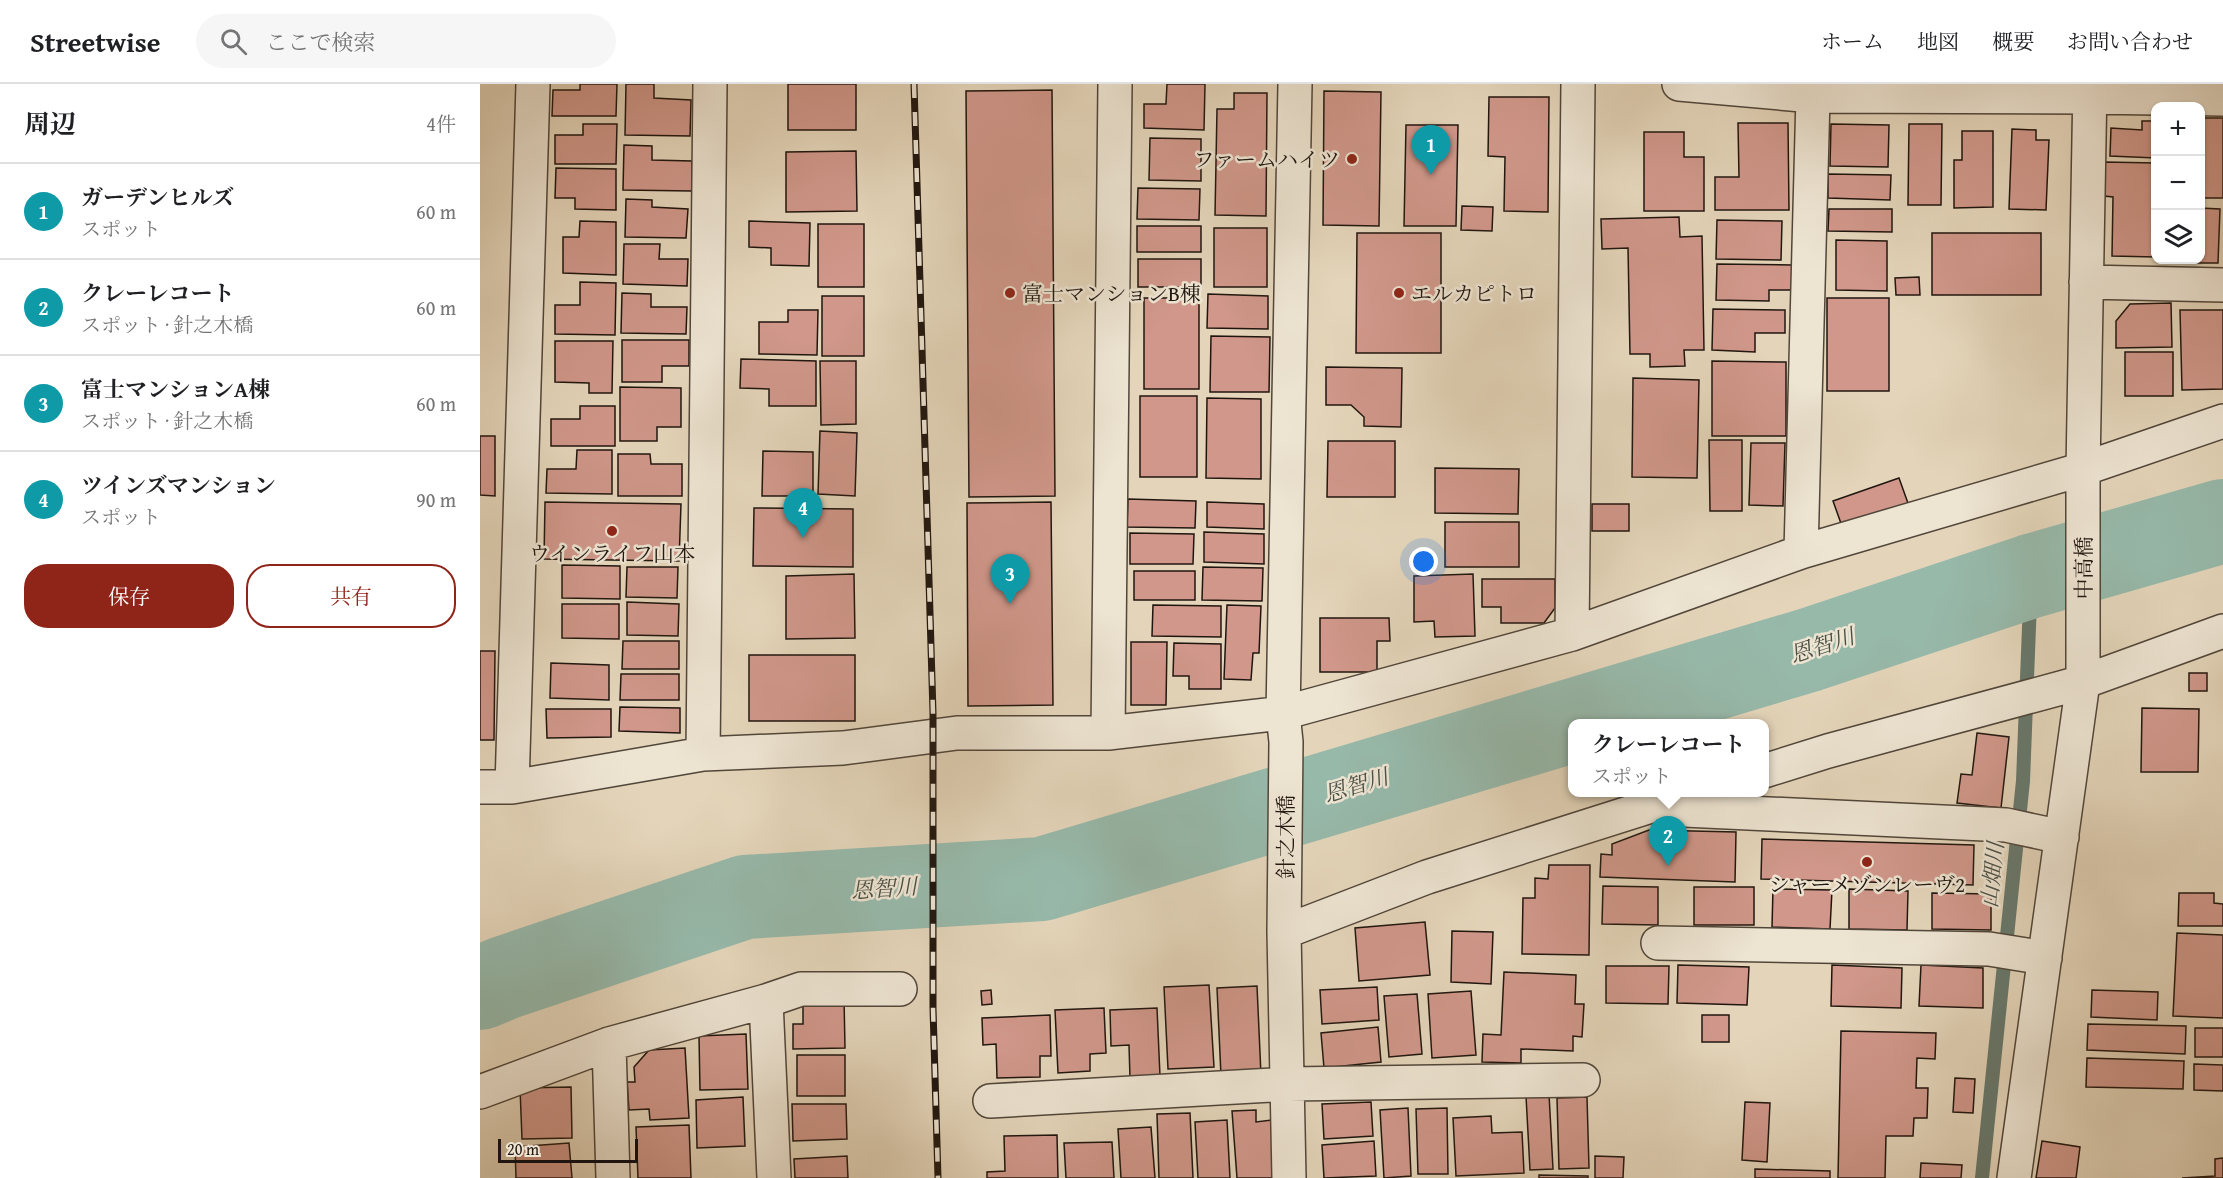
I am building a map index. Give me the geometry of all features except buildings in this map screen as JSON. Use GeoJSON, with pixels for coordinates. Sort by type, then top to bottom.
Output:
{"type":"FeatureCollection","features":[{"type":"Feature","properties":{"kind":"street"},"geometry":{"type":"LineString","coordinates":[[512,787],[533,84]]}},
{"type":"Feature","properties":{"kind":"street"},"geometry":{"type":"LineString","coordinates":[[703,754],[710,84]]}},
{"type":"Feature","properties":{"kind":"street"},"geometry":{"type":"LineString","coordinates":[[1108,734],[1115,84]]}},
{"type":"Feature","properties":{"kind":"street","name":"針之木橋"},"geometry":{"type":"LineString","coordinates":[[1289,1178],[1284,932],[1284,728],[1295,84]]}},
{"type":"Feature","properties":{"kind":"street"},"geometry":{"type":"LineString","coordinates":[[1572,634],[1578,84]]}},
{"type":"Feature","properties":{"kind":"street"},"geometry":{"type":"LineString","coordinates":[[1679,84],[1813,96],[2089,90],[2223,99]]}},
{"type":"Feature","properties":{"kind":"street","name":"中高橋"},"geometry":{"type":"LineString","coordinates":[[2014,1178],[2017,954],[2035,831],[2083,670],[2083,473],[2089,90]]}},
{"type":"Feature","properties":{"kind":"street"},"geometry":{"type":"LineString","coordinates":[[1801,552],[1813,96]]}},
{"type":"Feature","properties":{"kind":"street"},"geometry":{"type":"LineString","coordinates":[[2086,282],[2223,285]]}},
{"type":"Feature","properties":{"kind":"street"},"geometry":{"type":"LineString","coordinates":[[480,787],[512,787],[703,754],[843,748],[957,734],[1108,734],[1284,728],[1572,634],[1801,552],[2083,473],[2223,421]]}},
{"type":"Feature","properties":{"kind":"street"},"geometry":{"type":"LineString","coordinates":[[1769,769],[1828,751],[2046,692],[2083,670],[2223,631]]}},
{"type":"Feature","properties":{"kind":"street"},"geometry":{"type":"LineString","coordinates":[[1284,932],[1427,877],[1680,797]]}},
{"type":"Feature","properties":{"kind":"street"},"geometry":{"type":"LineString","coordinates":[[1646,808],[2035,831]]}},
{"type":"Feature","properties":{"kind":"street"},"geometry":{"type":"LineString","coordinates":[[1659,944],[2017,954]]}},
{"type":"Feature","properties":{"kind":"street"},"geometry":{"type":"LineString","coordinates":[[480,1092],[609,1044],[766,1001],[801,989],[900,989]]}},
{"type":"Feature","properties":{"kind":"street"},"geometry":{"type":"LineString","coordinates":[[766,1001],[774,1178]]}},
{"type":"Feature","properties":{"kind":"street"},"geometry":{"type":"LineString","coordinates":[[609,1044],[613,1178]]}},
{"type":"Feature","properties":{"kind":"street"},"geometry":{"type":"LineString","coordinates":[[990,1101],[1288,1084],[1583,1080]]}},
{"type":"Feature","properties":{"kind":"waterway","name":"恩智川"},"geometry":{"type":"LineString","coordinates":[[1578,719],[1809,650],[2031,576],[2223,521]]}},
{"type":"Feature","properties":{"kind":"waterway","name":"山畑川"},"geometry":{"type":"LineString","coordinates":[[1982,1178],[2023,781],[2031,576]]}},
{"type":"Feature","properties":{"kind":"waterway","name":"恩智川"},"geometry":{"type":"LineString","coordinates":[[480,988],[745,897],[1042,879],[1568,722]]}},
{"type":"Feature","properties":{"kind":"railway"},"geometry":{"type":"LineString","coordinates":[[914,84],[933,713],[933,1008],[938,1178]]}},
{"type":"Feature","properties":{"kind":"place","name":"ファームハイツ"},"geometry":{"type":"Point","coordinates":[1352,159]}},
{"type":"Feature","properties":{"kind":"place","name":"ガーデンヒルズ"},"geometry":{"type":"Point","coordinates":[1431,175]}},
{"type":"Feature","properties":{"kind":"place","name":"富士マンションB棟"},"geometry":{"type":"Point","coordinates":[1010,293]}},
{"type":"Feature","properties":{"kind":"place","name":"エルカピトロ"},"geometry":{"type":"Point","coordinates":[1399,293]}},
{"type":"Feature","properties":{"kind":"place","name":"ウインライフ山本"},"geometry":{"type":"Point","coordinates":[612,531]}},
{"type":"Feature","properties":{"kind":"place","name":"ツインズマンション"},"geometry":{"type":"Point","coordinates":[803,538]}},
{"type":"Feature","properties":{"kind":"place","name":"富士マンションA棟"},"geometry":{"type":"Point","coordinates":[1010,604]}},
{"type":"Feature","properties":{"kind":"place","name":"シャーメゾンレーヴ2"},"geometry":{"type":"Point","coordinates":[1867,862]}},
{"type":"Feature","properties":{"kind":"place","name":"クレーレコート"},"geometry":{"type":"Point","coordinates":[1668,866]}}]}
